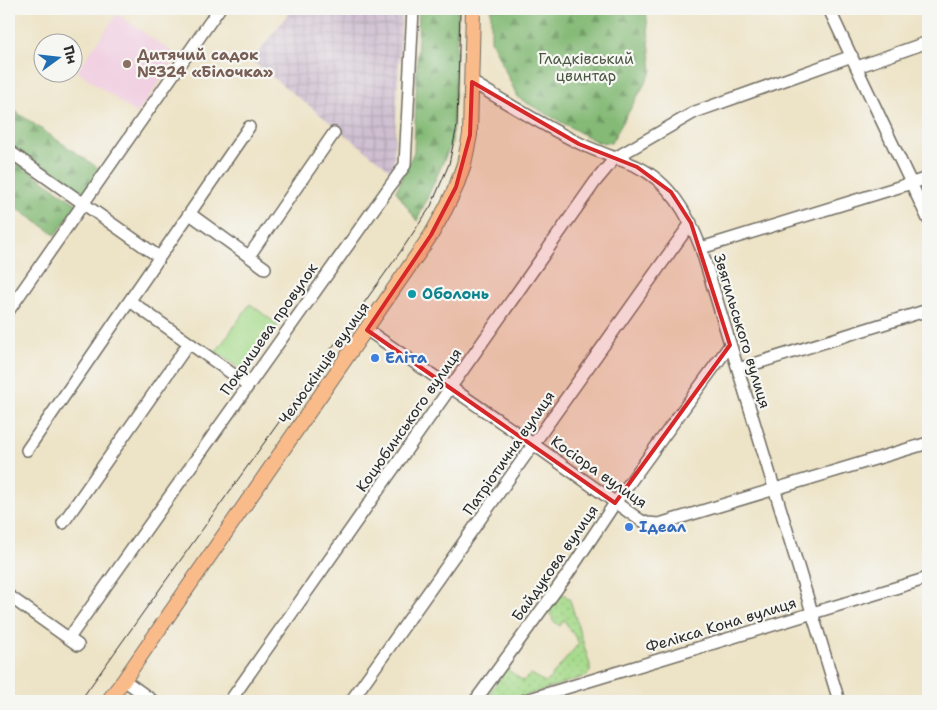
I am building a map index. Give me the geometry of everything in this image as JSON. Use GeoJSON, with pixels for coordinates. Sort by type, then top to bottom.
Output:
{"type":"FeatureCollection","features":[{"type":"Feature","properties":{"kind":"main road","name":"Челюскінців вулиця"},"geometry":{"type":"LineString","coordinates":[[108,701],[431,236],[456,187],[464,164],[470,135],[473,9]]}},
{"type":"Feature","properties":{"kind":"street"},"geometry":{"type":"LineString","coordinates":[[9,310],[219,9]]}},
{"type":"Feature","properties":{"kind":"street","name":"Покришева провулок"},"geometry":{"type":"LineString","coordinates":[[68,638],[405,165],[413,9]]}},
{"type":"Feature","properties":{"kind":"street"},"geometry":{"type":"LineString","coordinates":[[829,9],[928,219]]}},
{"type":"Feature","properties":{"kind":"street"},"geometry":{"type":"LineString","coordinates":[[857,67],[928,42]]}},
{"type":"Feature","properties":{"kind":"street"},"geometry":{"type":"LineString","coordinates":[[615,158],[695,112],[852,56]]}},
{"type":"Feature","properties":{"kind":"street","name":"Звягильського вулиця"},"geometry":{"type":"LineString","coordinates":[[472,82],[580,144],[637,167],[652,176],[682,206],[692,224],[701,248],[840,701]]}},
{"type":"Feature","properties":{"kind":"street"},"geometry":{"type":"LineString","coordinates":[[27,450],[249,127]]}},
{"type":"Feature","properties":{"kind":"street"},"geometry":{"type":"LineString","coordinates":[[249,256],[334,133]]}},
{"type":"Feature","properties":{"kind":"street"},"geometry":{"type":"LineString","coordinates":[[9,151],[159,257]]}},
{"type":"Feature","properties":{"kind":"street","name":"Коцюбинського вулиця"},"geometry":{"type":"LineString","coordinates":[[230,701],[595,182],[615,158]]}},
{"type":"Feature","properties":{"kind":"street"},"geometry":{"type":"LineString","coordinates":[[701,248],[928,178]]}},
{"type":"Feature","properties":{"kind":"street"},"geometry":{"type":"LineString","coordinates":[[190,214],[265,268]]}},
{"type":"Feature","properties":{"kind":"street","name":"Патріотична вулиця"},"geometry":{"type":"LineString","coordinates":[[352,701],[533,444],[692,224]]}},
{"type":"Feature","properties":{"kind":"street"},"geometry":{"type":"LineString","coordinates":[[130,301],[248,385]]}},
{"type":"Feature","properties":{"kind":"street"},"geometry":{"type":"LineString","coordinates":[[738,369],[928,310]]}},
{"type":"Feature","properties":{"kind":"street","name":"Косіора вулиця"},"geometry":{"type":"LineString","coordinates":[[367,330],[615,503],[647,523],[659,524],[928,443]]}},
{"type":"Feature","properties":{"kind":"street"},"geometry":{"type":"LineString","coordinates":[[63,523],[189,343]]}},
{"type":"Feature","properties":{"kind":"street","name":"Байдукова вулиця"},"geometry":{"type":"LineString","coordinates":[[475,701],[567,575],[615,503],[730,344]]}},
{"type":"Feature","properties":{"kind":"street","name":"Фелікса Кона вулиця"},"geometry":{"type":"LineString","coordinates":[[523,701],[928,578]]}},
{"type":"Feature","properties":{"kind":"street"},"geometry":{"type":"LineString","coordinates":[[9,596],[78,645]]}},
{"type":"Feature","properties":{"kind":"street"},"geometry":{"type":"LineString","coordinates":[[124,680],[153,701]]}},
{"type":"Feature","properties":{"kind":"highlighted area"},"geometry":{"type":"Polygon","coordinates":[[[472,82],[579,144],[637,167],[671,192],[691,223],[730,345],[615,503],[367,330],[431,235],[456,187],[470,135],[472,82]]]}},
{"type":"Feature","properties":{"kind":"shaded area"},"geometry":{"type":"Polygon","coordinates":[[[292,9],[402,9],[393,172],[252,61],[292,9]]]}},
{"type":"Feature","properties":{"kind":"shaded area","name":"Дитячий садок №324 «Білочка»"},"geometry":{"type":"Polygon","coordinates":[[[117,14],[178,56],[137,114],[82,75],[82,64],[117,14]]]}},
{"type":"Feature","properties":{"kind":"green space"},"geometry":{"type":"Polygon","coordinates":[[[419,9],[458,9],[452,142],[417,221],[396,191],[414,152],[419,9]]]}},
{"type":"Feature","properties":{"kind":"green space","name":"Гладківський цвинтар"},"geometry":{"type":"Polygon","coordinates":[[[491,9],[646,9],[652,71],[611,143],[597,142],[518,98],[491,40],[491,9]]]}},
{"type":"Feature","properties":{"kind":"green space"},"geometry":{"type":"Polygon","coordinates":[[[9,107],[101,170],[84,195],[9,144],[9,107]]]}},
{"type":"Feature","properties":{"kind":"green space"},"geometry":{"type":"Polygon","coordinates":[[[9,157],[77,204],[56,235],[9,203],[9,157]]]}},
{"type":"Feature","properties":{"kind":"green space"},"geometry":{"type":"Polygon","coordinates":[[[250,304],[278,325],[245,372],[216,352],[250,304]]]}},
{"type":"Feature","properties":{"kind":"green space"},"geometry":{"type":"Polygon","coordinates":[[[564,594],[570,600],[590,665],[590,672],[586,676],[509,701],[488,701],[487,696],[507,669],[523,681],[531,674],[546,683],[579,643],[564,620],[560,626],[552,620],[553,617],[548,613],[560,596],[564,594]]]}},
{"type":"Feature","properties":{"kind":"tram line"},"geometry":{"type":"LineString","coordinates":[[80,701],[401,251],[431,206],[449,164],[457,126],[460,9]]}},
{"type":"Feature","properties":{"kind":"place","name":"Дитячий садок №324 «Білочка»"},"geometry":{"type":"Point","coordinates":[127,64]}},
{"type":"Feature","properties":{"kind":"place","name":"Оболонь"},"geometry":{"type":"Point","coordinates":[412,294]}},
{"type":"Feature","properties":{"kind":"place","name":"Еліта"},"geometry":{"type":"Point","coordinates":[375,358]}},
{"type":"Feature","properties":{"kind":"place","name":"Ідеал"},"geometry":{"type":"Point","coordinates":[629,527]}}]}
